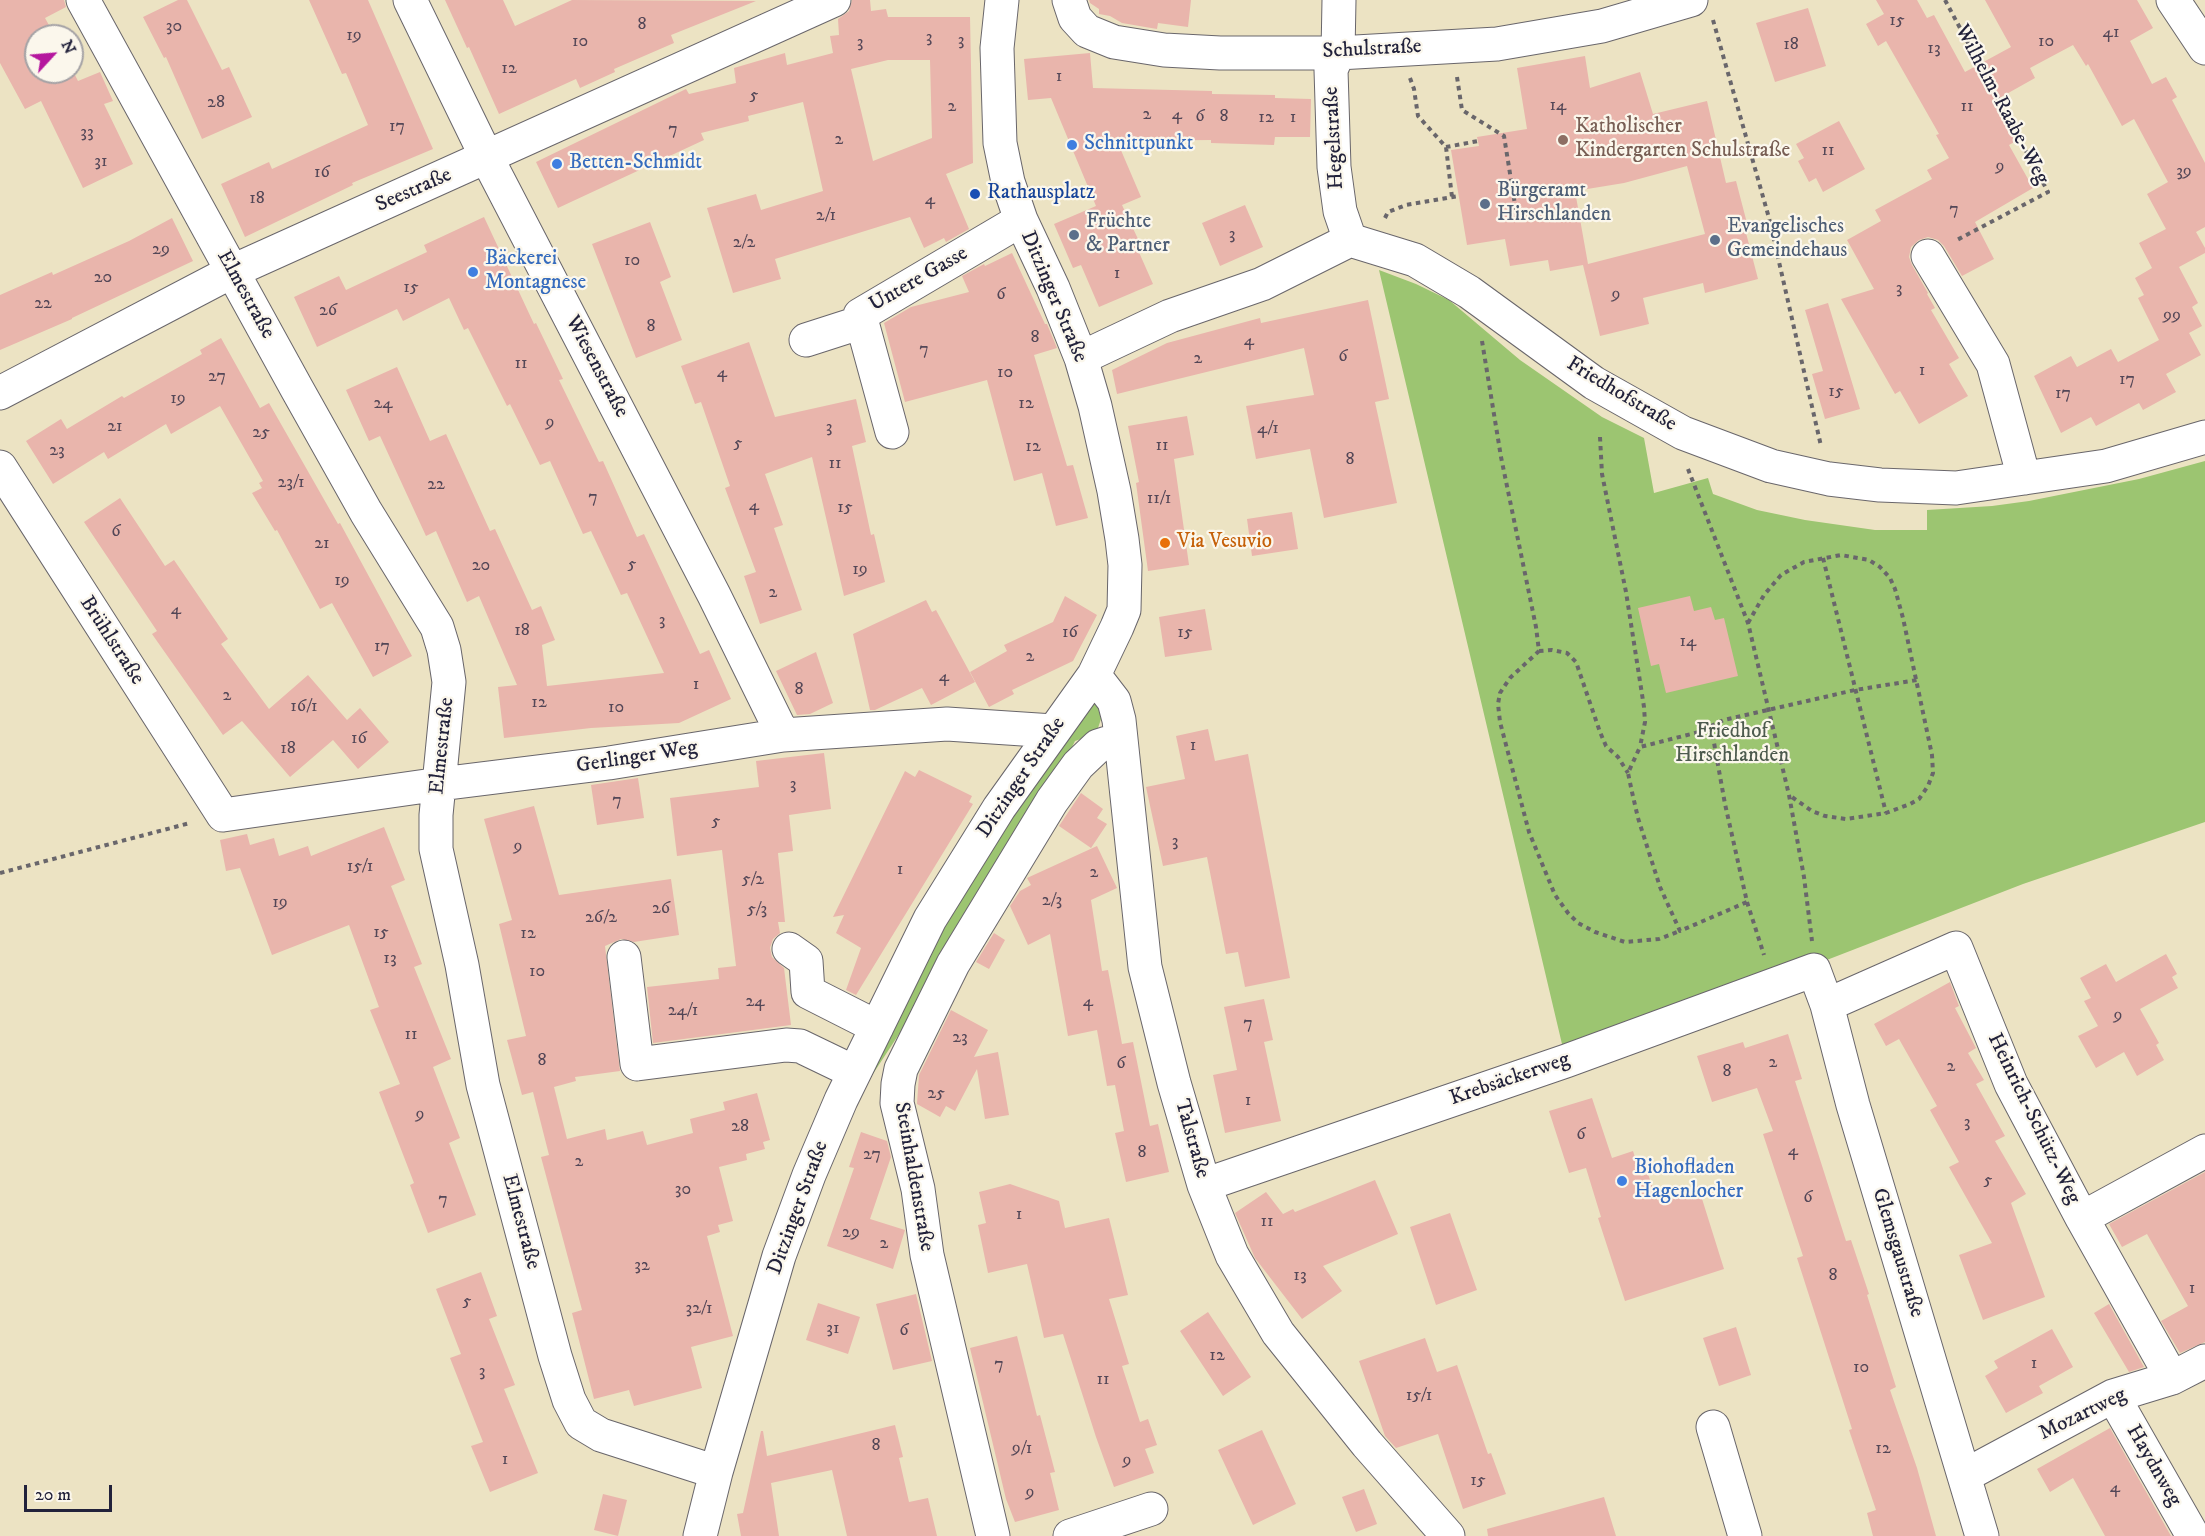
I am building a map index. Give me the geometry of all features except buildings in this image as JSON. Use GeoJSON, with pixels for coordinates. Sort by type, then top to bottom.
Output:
{"type":"FeatureCollection","features":[{"type":"Feature","properties":{"kind":"street","name":"Elmestraße"},"geometry":{"type":"LineString","coordinates":[[83,0],[366,512],[437,627],[444,650],[449,682],[436,815],[436,849],[462,966],[483,1085],[555,1356],[569,1400],[581,1423],[601,1435],[716,1472]]}},
{"type":"Feature","properties":{"kind":"street","name":"Wiesenstraße"},"geometry":{"type":"LineString","coordinates":[[410,0],[486,158],[714,595],[783,735]]}},
{"type":"Feature","properties":{"kind":"street","name":"Seestraße"},"geometry":{"type":"LineString","coordinates":[[0,393],[233,271],[834,0]]}},
{"type":"Feature","properties":{"kind":"street","name":"Ditzinger Straße"},"geometry":{"type":"LineString","coordinates":[[700,1536],[716,1472],[779,1256],[809,1175],[855,1072],[930,919],[999,808],[1094,675],[1124,610],[1125,565],[1114,491],[1095,405],[1081,358],[1053,288],[1021,220],[1008,182],[1000,143],[997,48],[1002,0]]}},
{"type":"Feature","properties":{"kind":"street","name":"Schulstraße"},"geometry":{"type":"LineString","coordinates":[[1069,0],[1075,18],[1087,31],[1114,42],[1164,50],[1220,53],[1338,53],[1497,44],[1701,6]]}},
{"type":"Feature","properties":{"kind":"street","name":"Hegelstraße"},"geometry":{"type":"LineString","coordinates":[[1339,0],[1338,53],[1331,70],[1334,167],[1340,211],[1350,240]]}},
{"type":"Feature","properties":{"kind":"street"},"geometry":{"type":"LineString","coordinates":[[2174,0],[2205,48]]}},
{"type":"Feature","properties":{"kind":"street","name":"Untere Gasse"},"geometry":{"type":"LineString","coordinates":[[892,432],[860,315],[1021,220]]}},
{"type":"Feature","properties":{"kind":"street"},"geometry":{"type":"LineString","coordinates":[[1081,358],[1170,316],[1262,284],[1350,240]]}},
{"type":"Feature","properties":{"kind":"street","name":"Friedhofstraße"},"geometry":{"type":"LineString","coordinates":[[1350,240],[1414,260],[1469,292],[1594,383],[1683,433],[1772,466],[1829,479],[1881,485],[1956,488],[2106,466],[2205,437]]}},
{"type":"Feature","properties":{"kind":"street"},"geometry":{"type":"LineString","coordinates":[[1928,256],[1993,364],[2024,478]]}},
{"type":"Feature","properties":{"kind":"street"},"geometry":{"type":"LineString","coordinates":[[806,340],[862,322]]}},
{"type":"Feature","properties":{"kind":"street","name":"Brühlstraße"},"geometry":{"type":"LineString","coordinates":[[0,467],[223,815]]}},
{"type":"Feature","properties":{"kind":"street","name":"Talstraße"},"geometry":{"type":"LineString","coordinates":[[1094,675],[1114,701],[1119,720],[1145,967],[1174,1083],[1204,1185],[1232,1255],[1278,1333],[1367,1444],[1448,1536]]}},
{"type":"Feature","properties":{"kind":"street","name":"Gerlinger Weg"},"geometry":{"type":"LineString","coordinates":[[223,815],[609,763],[783,735],[947,724],[1053,731]]}},
{"type":"Feature","properties":{"kind":"street","name":"Steinhaldenstraße"},"geometry":{"type":"LineString","coordinates":[[993,1536],[927,1255],[918,1188],[897,1103],[902,1069],[953,964],[1052,801],[1078,765],[1098,746],[1120,740]]}},
{"type":"Feature","properties":{"kind":"street"},"geometry":{"type":"LineString","coordinates":[[789,948],[806,961],[808,992],[877,1027]]}},
{"type":"Feature","properties":{"kind":"street","name":"Heinrich-Schütz-Weg"},"geometry":{"type":"LineString","coordinates":[[1827,1005],[1956,948],[2011,1084],[2082,1218],[2172,1378]]}},
{"type":"Feature","properties":{"kind":"street"},"geometry":{"type":"LineString","coordinates":[[624,957],[637,1064],[800,1046],[855,1072]]}},
{"type":"Feature","properties":{"kind":"street","name":"Krebsäckerweg"},"geometry":{"type":"LineString","coordinates":[[1204,1185],[1566,1061],[1814,970]]}},
{"type":"Feature","properties":{"kind":"street","name":"Glemsgaustraße"},"geometry":{"type":"LineString","coordinates":[[1814,970],[1827,1005],[1853,1104],[1982,1536]]}},
{"type":"Feature","properties":{"kind":"street"},"geometry":{"type":"LineString","coordinates":[[2082,1218],[2205,1151]]}},
{"type":"Feature","properties":{"kind":"street","name":"Mozartweg"},"geometry":{"type":"LineString","coordinates":[[1964,1476],[2113,1396],[2172,1378],[2205,1361]]}},
{"type":"Feature","properties":{"kind":"street","name":"Haydnweg"},"geometry":{"type":"LineString","coordinates":[[2113,1396],[2193,1536]]}},
{"type":"Feature","properties":{"kind":"street"},"geometry":{"type":"LineString","coordinates":[[1713,1427],[1745,1536]]}},
{"type":"Feature","properties":{"kind":"street"},"geometry":{"type":"LineString","coordinates":[[1086,1534],[1151,1509]]}},
{"type":"Feature","properties":{"kind":"path","name":"Wilhelm-Raabe-Weg"},"geometry":{"type":"LineString","coordinates":[[1928,256],[2048,192],[1945,0]]}},
{"type":"Feature","properties":{"kind":"path"},"geometry":{"type":"LineString","coordinates":[[1701,6],[1769,218],[1829,479]]}},
{"type":"Feature","properties":{"kind":"path"},"geometry":{"type":"LineString","coordinates":[[1452,46],[1462,110],[1504,136],[1516,211],[1512,212]]}},
{"type":"Feature","properties":{"kind":"path"},"geometry":{"type":"LineString","coordinates":[[1405,49],[1407,70],[1414,89],[1418,116],[1446,147],[1452,197]]}},
{"type":"Feature","properties":{"kind":"path"},"geometry":{"type":"LineString","coordinates":[[1446,147],[1478,141]]}},
{"type":"Feature","properties":{"kind":"path"},"geometry":{"type":"LineString","coordinates":[[1406,205],[1460,196]]}},
{"type":"Feature","properties":{"kind":"path"},"geometry":{"type":"LineString","coordinates":[[1491,309],[1479,324],[1484,360],[1539,651]]}},
{"type":"Feature","properties":{"kind":"path"},"geometry":{"type":"LineString","coordinates":[[1683,433],[1687,467],[1748,623],[1789,795],[1804,877],[1814,970]]}},
{"type":"Feature","properties":{"kind":"path"},"geometry":{"type":"LineString","coordinates":[[1600,437],[1602,474],[1626,592],[1644,707],[1645,723],[1640,747],[1628,773]]}},
{"type":"Feature","properties":{"kind":"path"},"geometry":{"type":"LineString","coordinates":[[1748,623],[1764,595],[1781,575],[1804,562],[1841,555],[1869,560],[1890,578],[1895,589],[1917,680],[1929,738],[1933,773],[1919,799],[1886,813],[1846,819],[1825,816],[1812,811],[1789,795]]}},
{"type":"Feature","properties":{"kind":"path"},"geometry":{"type":"LineString","coordinates":[[1823,558],[1886,813]]}},
{"type":"Feature","properties":{"kind":"path"},"geometry":{"type":"LineString","coordinates":[[1680,931],[1660,887],[1647,850],[1628,773],[1618,757],[1606,746],[1576,662],[1567,653],[1552,650],[1539,651],[1510,678],[1500,693],[1498,704],[1500,722],[1529,832],[1548,882],[1568,913],[1578,923],[1595,932],[1625,942],[1659,939],[1680,931],[1747,902]]}},
{"type":"Feature","properties":{"kind":"path"},"geometry":{"type":"LineString","coordinates":[[1640,747],[1698,732],[1724,720],[1855,690],[1917,680]]}},
{"type":"Feature","properties":{"kind":"path"},"geometry":{"type":"LineString","coordinates":[[1711,726],[1725,804],[1747,902],[1773,985]]}},
{"type":"Feature","properties":{"kind":"path"},"geometry":{"type":"LineString","coordinates":[[0,873],[223,815]]}},
{"type":"Feature","properties":{"kind":"green space","name":"Friedhof Hirschlanden"},"geometry":{"type":"Polygon","coordinates":[[[1379,270],[1449,300],[1520,360],[1602,417],[1644,438],[1654,493],[1708,478],[1713,494],[1757,510],[1805,520],[1875,530],[1927,530],[1927,510],[2029,501],[2139,479],[2205,461],[2205,822],[2023,884],[1566,1061],[1379,270]]]}},
{"type":"Feature","properties":{"kind":"green space"},"geometry":{"type":"Polygon","coordinates":[[[1097,704],[1102,716],[1096,734],[1075,741],[1051,789],[863,1089],[934,944],[964,891],[1085,705],[1097,704]]]}},
{"type":"Feature","properties":{"kind":"place","name":"Katholischer Kindergarten Schulstraße"},"geometry":{"type":"Point","coordinates":[1563,140]}},
{"type":"Feature","properties":{"kind":"place","name":"Schnittpunkt"},"geometry":{"type":"Point","coordinates":[1072,145]}},
{"type":"Feature","properties":{"kind":"place","name":"Betten-Schmidt"},"geometry":{"type":"Point","coordinates":[557,164]}},
{"type":"Feature","properties":{"kind":"place","name":"Rathausplatz"},"geometry":{"type":"Point","coordinates":[975,194]}},
{"type":"Feature","properties":{"kind":"place","name":"Bürgeramt Hirschlanden"},"geometry":{"type":"Point","coordinates":[1485,204]}},
{"type":"Feature","properties":{"kind":"place","name":"Früchte & Partner"},"geometry":{"type":"Point","coordinates":[1074,235]}},
{"type":"Feature","properties":{"kind":"place","name":"Evangelisches Gemeindehaus"},"geometry":{"type":"Point","coordinates":[1715,240]}},
{"type":"Feature","properties":{"kind":"place","name":"Bäckerei Montagnese"},"geometry":{"type":"Point","coordinates":[473,272]}},
{"type":"Feature","properties":{"kind":"place","name":"Via Vesuvio"},"geometry":{"type":"Point","coordinates":[1165,543]}},
{"type":"Feature","properties":{"kind":"place","name":"Biohofladen Hagenlocher"},"geometry":{"type":"Point","coordinates":[1622,1181]}}]}
